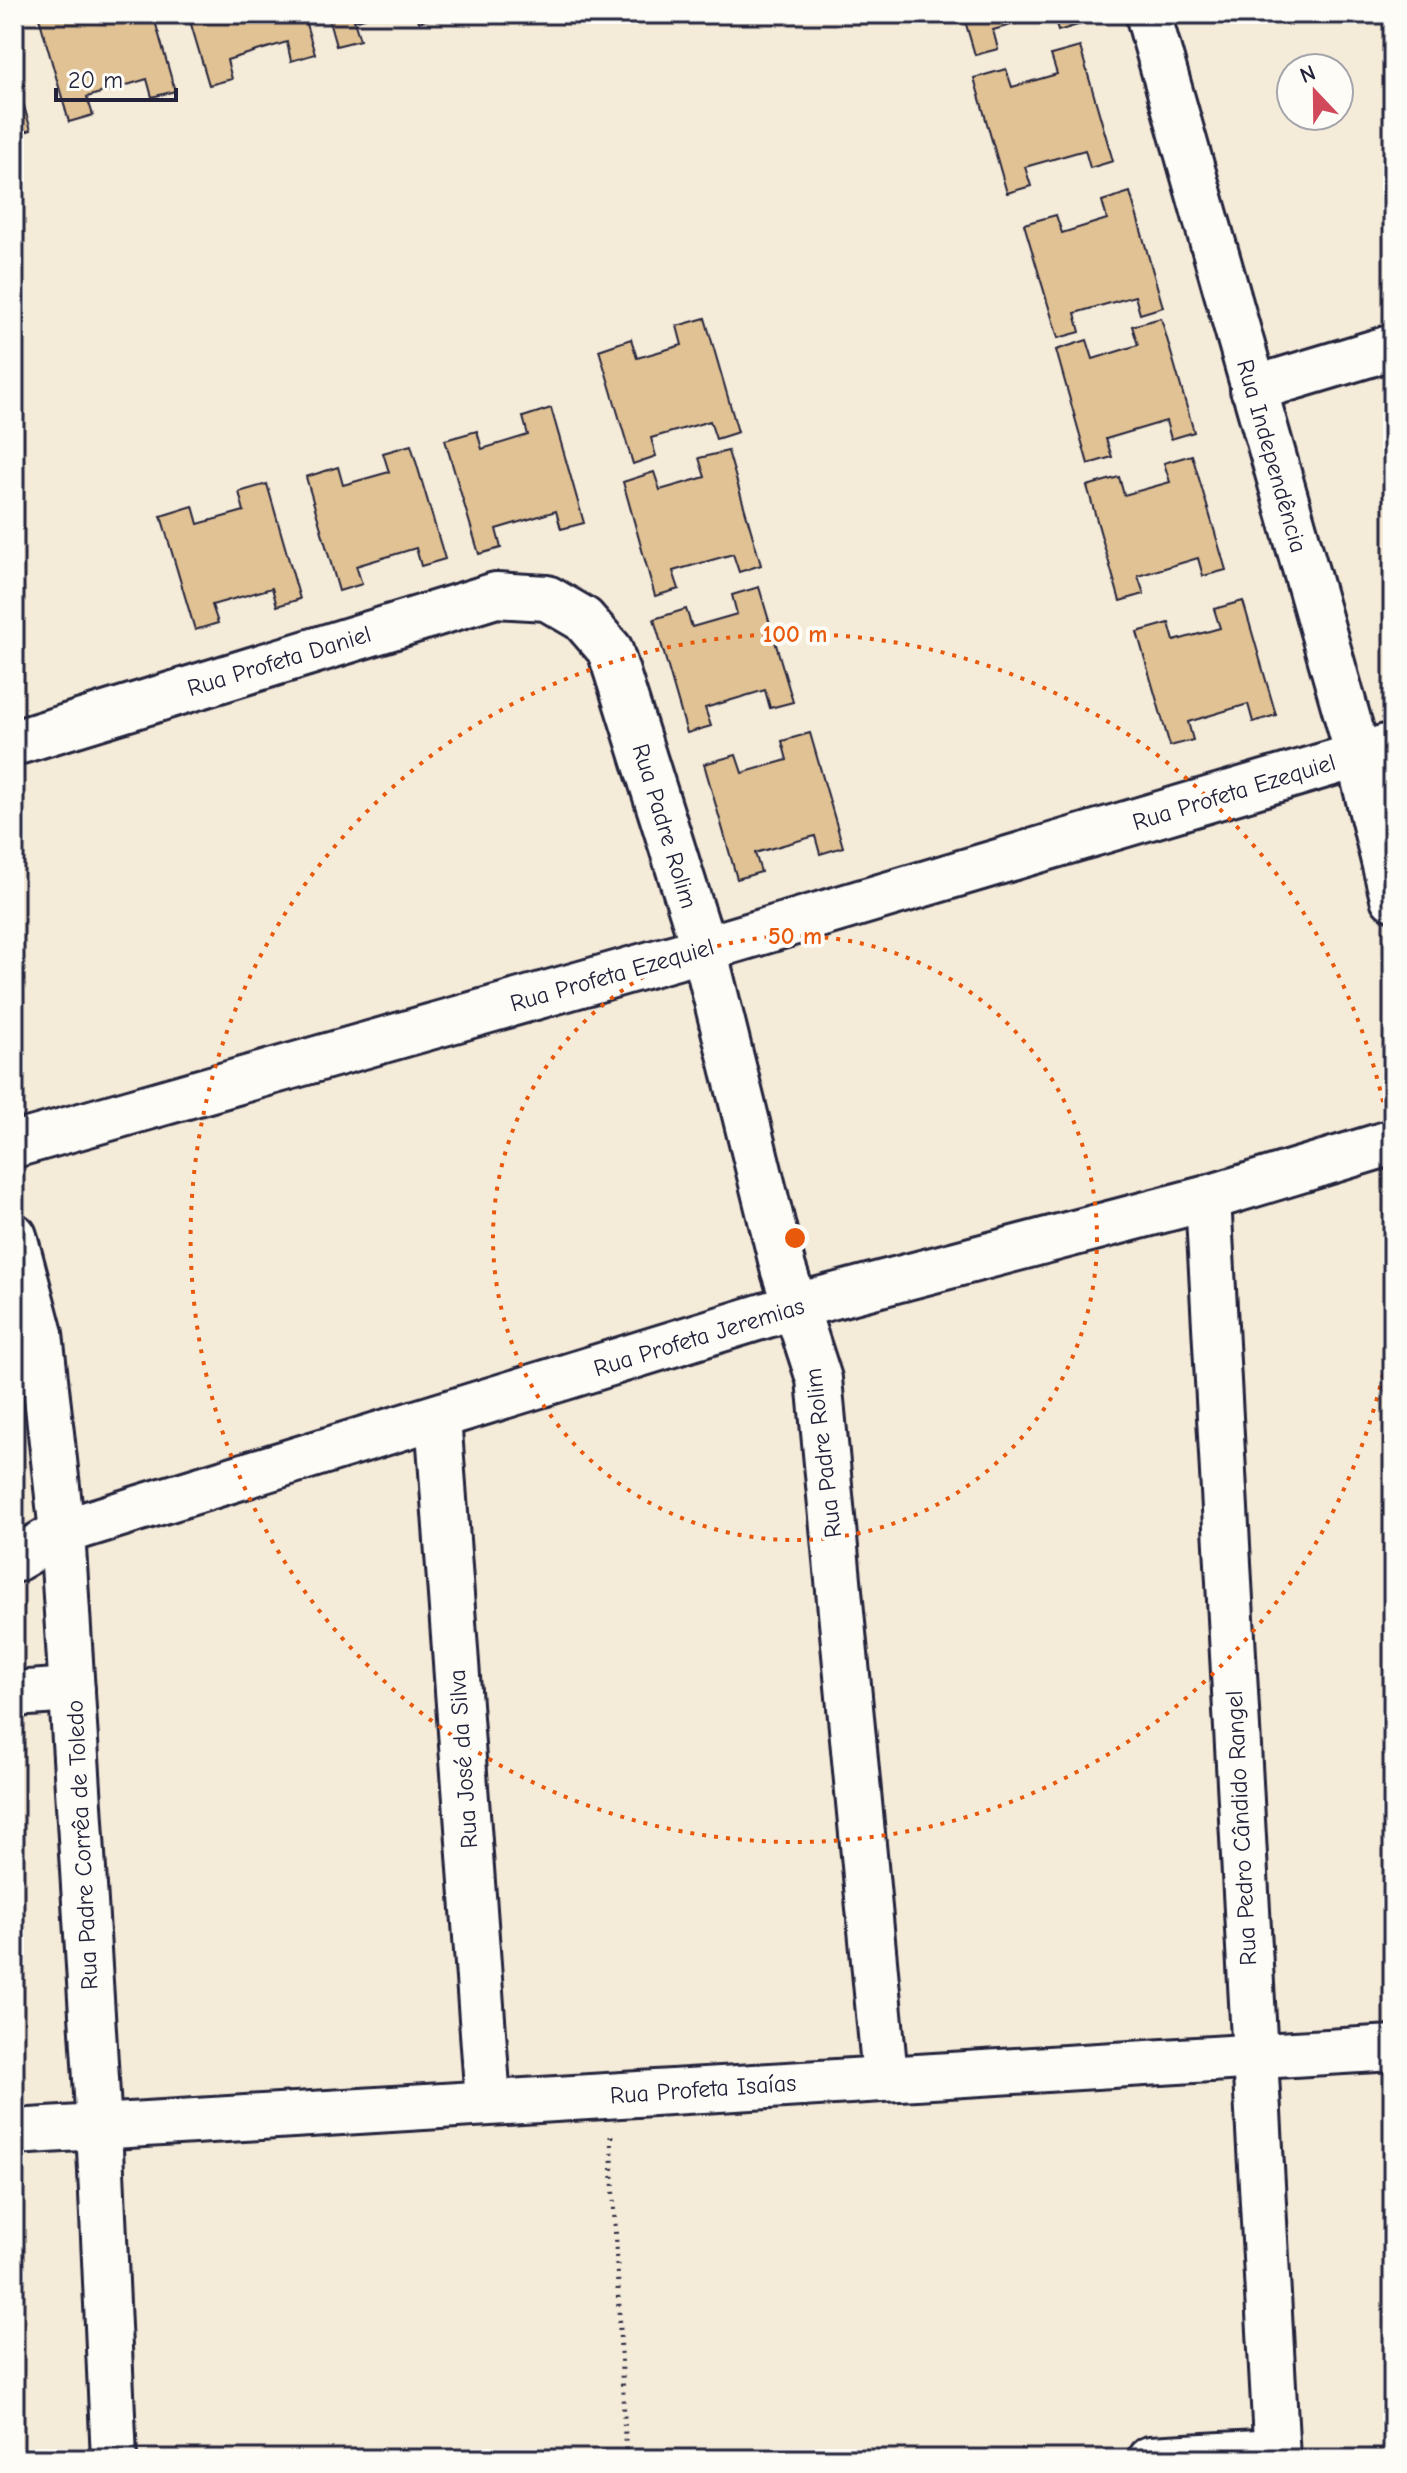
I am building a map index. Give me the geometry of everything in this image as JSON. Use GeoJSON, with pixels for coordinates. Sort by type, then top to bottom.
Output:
{"type":"FeatureCollection","features":[{"type":"Feature","properties":{"kind":"street","name":"Rua Independência"},"geometry":{"type":"LineString","coordinates":[[1151,15],[1253,389],[1375,750],[1393,898]]}},
{"type":"Feature","properties":{"kind":"street"},"geometry":{"type":"LineString","coordinates":[[1253,389],[1393,347]]}},
{"type":"Feature","properties":{"kind":"street","name":"Rua Profeta Daniel"},"geometry":{"type":"LineString","coordinates":[[14,743],[496,595],[547,598]]}},
{"type":"Feature","properties":{"kind":"street","name":"Rua Padre Rolim"},"geometry":{"type":"LineString","coordinates":[[547,598],[583,619],[610,650],[704,949],[783,1268],[819,1379],[885,2077]]}},
{"type":"Feature","properties":{"kind":"street","name":"Rua Profeta Ezequiel"},"geometry":{"type":"LineString","coordinates":[[14,1145],[704,949],[1375,750]]}},
{"type":"Feature","properties":{"kind":"street","name":"Rua Profeta Jeremias"},"geometry":{"type":"LineString","coordinates":[[14,1560],[62,1532],[796,1306],[1208,1198],[1393,1142]]}},
{"type":"Feature","properties":{"kind":"street","name":"Rua Pedro Cândido Rangel"},"geometry":{"type":"LineString","coordinates":[[1208,1198],[1277,2456]]}},
{"type":"Feature","properties":{"kind":"street","name":"Rua Padre Corrêa de Toledo"},"geometry":{"type":"LineString","coordinates":[[14,1236],[40,1334],[62,1532],[99,2127],[114,2459]]}},
{"type":"Feature","properties":{"kind":"street","name":"Rua José da Silva"},"geometry":{"type":"LineString","coordinates":[[438,1417],[488,2101]]}},
{"type":"Feature","properties":{"kind":"street"},"geometry":{"type":"LineString","coordinates":[[14,1694],[72,1690]]}},
{"type":"Feature","properties":{"kind":"street","name":"Rua Profeta Isaías"},"geometry":{"type":"LineString","coordinates":[[14,2132],[1393,2048]]}},
{"type":"Feature","properties":{"kind":"street"},"geometry":{"type":"LineString","coordinates":[[1150,2459],[1277,2456]]}},
{"type":"Feature","properties":{"kind":"path"},"geometry":{"type":"LineString","coordinates":[[609,2095],[626,2459]]}},
{"type":"Feature","properties":{"kind":"building"},"geometry":{"type":"Polygon","coordinates":[[[38,14],[153,14],[175,91],[152,97],[147,79],[87,97],[93,115],[69,122],[38,14]]]}},
{"type":"Feature","properties":{"kind":"building"},"geometry":{"type":"Polygon","coordinates":[[[188,14],[303,14],[315,54],[291,61],[287,42],[227,60],[232,79],[209,85],[188,14]]]}},
{"type":"Feature","properties":{"kind":"building"},"geometry":{"type":"Polygon","coordinates":[[[327,14],[378,14],[354,21],[360,40],[336,46],[327,14]]]}},
{"type":"Feature","properties":{"kind":"building"},"geometry":{"type":"Polygon","coordinates":[[[417,14],[442,14],[442,15],[419,22],[417,14]]]}},
{"type":"Feature","properties":{"kind":"building"},"geometry":{"type":"Polygon","coordinates":[[[963,14],[1050,14],[993,30],[998,49],[975,55],[963,14]]]}},
{"type":"Feature","properties":{"kind":"building"},"geometry":{"type":"Polygon","coordinates":[[[1054,14],[1078,14],[1081,24],[1058,31],[1054,14]]]}},
{"type":"Feature","properties":{"kind":"building"},"geometry":{"type":"Polygon","coordinates":[[[1080,47],[1113,161],[1090,168],[1085,150],[1025,167],[1031,186],[1007,193],[974,78],[1006,69],[1012,87],[1057,74],[1051,55],[1080,47]]]}},
{"type":"Feature","properties":{"kind":"building"},"geometry":{"type":"Polygon","coordinates":[[[14,72],[31,130],[14,135],[14,72]]]}},
{"type":"Feature","properties":{"kind":"building"},"geometry":{"type":"Polygon","coordinates":[[[1130,192],[1163,307],[1140,314],[1135,296],[1075,313],[1080,332],[1058,338],[1024,224],[1056,215],[1062,233],[1107,219],[1102,201],[1130,192]]]}},
{"type":"Feature","properties":{"kind":"building"},"geometry":{"type":"Polygon","coordinates":[[[705,318],[738,432],[716,439],[710,421],[651,438],[656,456],[633,464],[599,350],[631,339],[637,358],[682,345],[677,326],[705,318]]]}},
{"type":"Feature","properties":{"kind":"building"},"geometry":{"type":"Polygon","coordinates":[[[1161,318],[1194,432],[1171,439],[1166,421],[1106,439],[1112,457],[1088,464],[1056,350],[1087,340],[1093,359],[1138,345],[1132,326],[1161,318]]]}},
{"type":"Feature","properties":{"kind":"building"},"geometry":{"type":"Polygon","coordinates":[[[551,408],[584,523],[561,529],[556,511],[496,529],[501,548],[479,554],[445,440],[477,431],[482,449],[528,435],[523,417],[551,408]]]}},
{"type":"Feature","properties":{"kind":"building"},"geometry":{"type":"Polygon","coordinates":[[[411,445],[445,559],[421,566],[416,548],[356,566],[362,584],[339,591],[306,477],[338,467],[343,485],[389,472],[383,453],[411,445]]]}},
{"type":"Feature","properties":{"kind":"building"},"geometry":{"type":"Polygon","coordinates":[[[728,451],[761,565],[739,572],[733,554],[673,571],[679,589],[655,596],[623,482],[654,472],[660,490],[705,477],[699,458],[728,451]]]}},
{"type":"Feature","properties":{"kind":"building"},"geometry":{"type":"Polygon","coordinates":[[[1192,455],[1226,570],[1203,576],[1198,558],[1138,576],[1144,594],[1120,601],[1087,486],[1119,477],[1124,495],[1170,482],[1164,463],[1192,455]]]}},
{"type":"Feature","properties":{"kind":"building"},"geometry":{"type":"Polygon","coordinates":[[[267,484],[300,599],[277,606],[272,588],[212,605],[218,623],[195,630],[161,516],[193,506],[198,524],[244,511],[239,492],[267,484]]]}},
{"type":"Feature","properties":{"kind":"building"},"geometry":{"type":"Polygon","coordinates":[[[759,587],[793,702],[770,708],[765,690],[705,708],[711,726],[687,733],[654,619],[686,609],[692,627],[737,614],[732,595],[759,587]]]}},
{"type":"Feature","properties":{"kind":"building"},"geometry":{"type":"Polygon","coordinates":[[[1243,601],[1276,715],[1253,722],[1248,704],[1188,722],[1193,740],[1170,746],[1137,632],[1169,623],[1174,641],[1220,628],[1214,609],[1243,601]]]}},
{"type":"Feature","properties":{"kind":"building"},"geometry":{"type":"Polygon","coordinates":[[[810,733],[843,847],[820,854],[815,836],[755,853],[761,872],[737,879],[704,764],[736,755],[742,773],[787,760],[782,741],[810,733]]]}}]}
